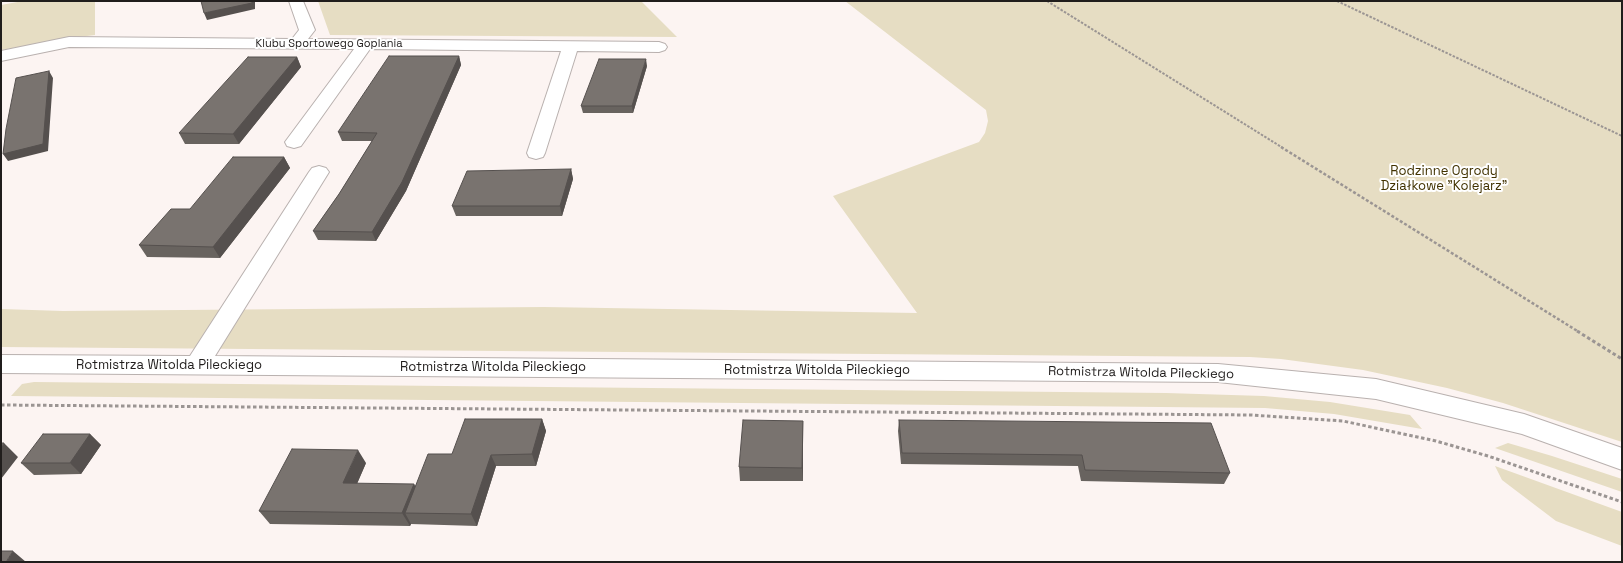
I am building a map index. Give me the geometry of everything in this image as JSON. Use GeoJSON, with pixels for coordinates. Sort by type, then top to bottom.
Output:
{"type":"FeatureCollection","features":[{"type":"Feature","properties":{"kind":"street"},"geometry":{"type":"LineString","coordinates":[[296,1],[307,30],[297,44]]}},
{"type":"Feature","properties":{"kind":"street","name":"Klubu Sportowego Goplania"},"geometry":{"type":"LineString","coordinates":[[1,56],[69,42],[659,47]]}},
{"type":"Feature","properties":{"kind":"street"},"geometry":{"type":"LineString","coordinates":[[294,142],[366,44]]}},
{"type":"Feature","properties":{"kind":"street"},"geometry":{"type":"LineString","coordinates":[[536,153],[570,47]]}},
{"type":"Feature","properties":{"kind":"street"},"geometry":{"type":"LineString","coordinates":[[197,365],[319,172]]}},
{"type":"Feature","properties":{"kind":"street","name":"Rotmistrza Witolda Pileckiego"},"geometry":{"type":"LineString","coordinates":[[1,364],[1218,373],[1376,389],[1524,424],[1622,459]]}},
{"type":"Feature","properties":{"kind":"path"},"geometry":{"type":"LineString","coordinates":[[1047,1],[1622,359]]}},
{"type":"Feature","properties":{"kind":"path"},"geometry":{"type":"LineString","coordinates":[[1336,1],[1622,136]]}},
{"type":"Feature","properties":{"kind":"path"},"geometry":{"type":"LineString","coordinates":[[1,405],[1251,415],[1343,421],[1436,442],[1488,456],[1622,502]]}},
{"type":"Feature","properties":{"kind":"green space"},"geometry":{"type":"Polygon","coordinates":[[[23,1],[95,1],[95,35],[1,50],[1,5],[23,1]]]}},
{"type":"Feature","properties":{"kind":"green space"},"geometry":{"type":"Polygon","coordinates":[[[318,1],[641,1],[677,37],[330,35],[318,1]]]}},
{"type":"Feature","properties":{"kind":"green space","name":"Rodzinne Ogrody Działkowe \"Kolejarz\""},"geometry":{"type":"Polygon","coordinates":[[[845,1],[1622,1],[1622,442],[1503,403],[1447,388],[1363,370],[1281,359],[1250,357],[1,347],[1,309],[63,311],[544,307],[917,313],[833,196],[979,142],[985,133],[988,121],[986,110],[845,1]]]}},
{"type":"Feature","properties":{"kind":"green space"},"geometry":{"type":"Polygon","coordinates":[[[34,382],[1166,393],[1264,396],[1330,402],[1410,415],[1422,429],[1334,414],[1265,408],[11,396],[22,384],[34,382]]]}},
{"type":"Feature","properties":{"kind":"green space"},"geometry":{"type":"Polygon","coordinates":[[[1508,443],[1622,479],[1622,492],[1495,448],[1508,443]]]}},
{"type":"Feature","properties":{"kind":"green space"},"geometry":{"type":"Polygon","coordinates":[[[1495,466],[1622,512],[1622,546],[1556,521],[1502,480],[1495,466]]]}},
{"type":"Feature","properties":{"kind":"building"},"geometry":{"type":"Polygon","coordinates":[[[201,1],[252,1],[252,3],[204,13],[201,1]]]}},
{"type":"Feature","properties":{"kind":"building"},"geometry":{"type":"Polygon","coordinates":[[[389,56],[459,56],[402,182],[372,232],[313,231],[339,194],[377,133],[338,132],[389,56]]]}},
{"type":"Feature","properties":{"kind":"building"},"geometry":{"type":"Polygon","coordinates":[[[248,57],[297,57],[233,134],[179,133],[248,57]]]}},
{"type":"Feature","properties":{"kind":"building"},"geometry":{"type":"Polygon","coordinates":[[[599,59],[646,59],[632,106],[581,106],[599,59]]]}},
{"type":"Feature","properties":{"kind":"building"},"geometry":{"type":"Polygon","coordinates":[[[49,71],[43,144],[3,154],[6,129],[16,78],[49,71]]]}},
{"type":"Feature","properties":{"kind":"building"},"geometry":{"type":"Polygon","coordinates":[[[233,157],[284,157],[213,247],[139,245],[171,209],[190,209],[233,157]]]}},
{"type":"Feature","properties":{"kind":"building"},"geometry":{"type":"Polygon","coordinates":[[[571,169],[560,206],[452,206],[467,171],[571,169]]]}},
{"type":"Feature","properties":{"kind":"building"},"geometry":{"type":"Polygon","coordinates":[[[465,419],[542,419],[532,454],[491,455],[471,514],[405,513],[428,454],[452,454],[465,419]]]}},
{"type":"Feature","properties":{"kind":"building"},"geometry":{"type":"Polygon","coordinates":[[[743,420],[803,421],[802,468],[739,467],[743,420]]]}},
{"type":"Feature","properties":{"kind":"building"},"geometry":{"type":"Polygon","coordinates":[[[899,420],[1211,423],[1230,473],[1085,470],[1082,455],[902,453],[899,420]]]}},
{"type":"Feature","properties":{"kind":"building"},"geometry":{"type":"Polygon","coordinates":[[[43,434],[90,434],[70,463],[21,463],[43,434]]]}},
{"type":"Feature","properties":{"kind":"building"},"geometry":{"type":"Polygon","coordinates":[[[292,449],[358,450],[343,483],[414,484],[402,513],[259,511],[292,449]]]}},
{"type":"Feature","properties":{"kind":"building"},"geometry":{"type":"Polygon","coordinates":[[[1,551],[13,551],[6,562],[1,562],[1,551]]]}}]}
